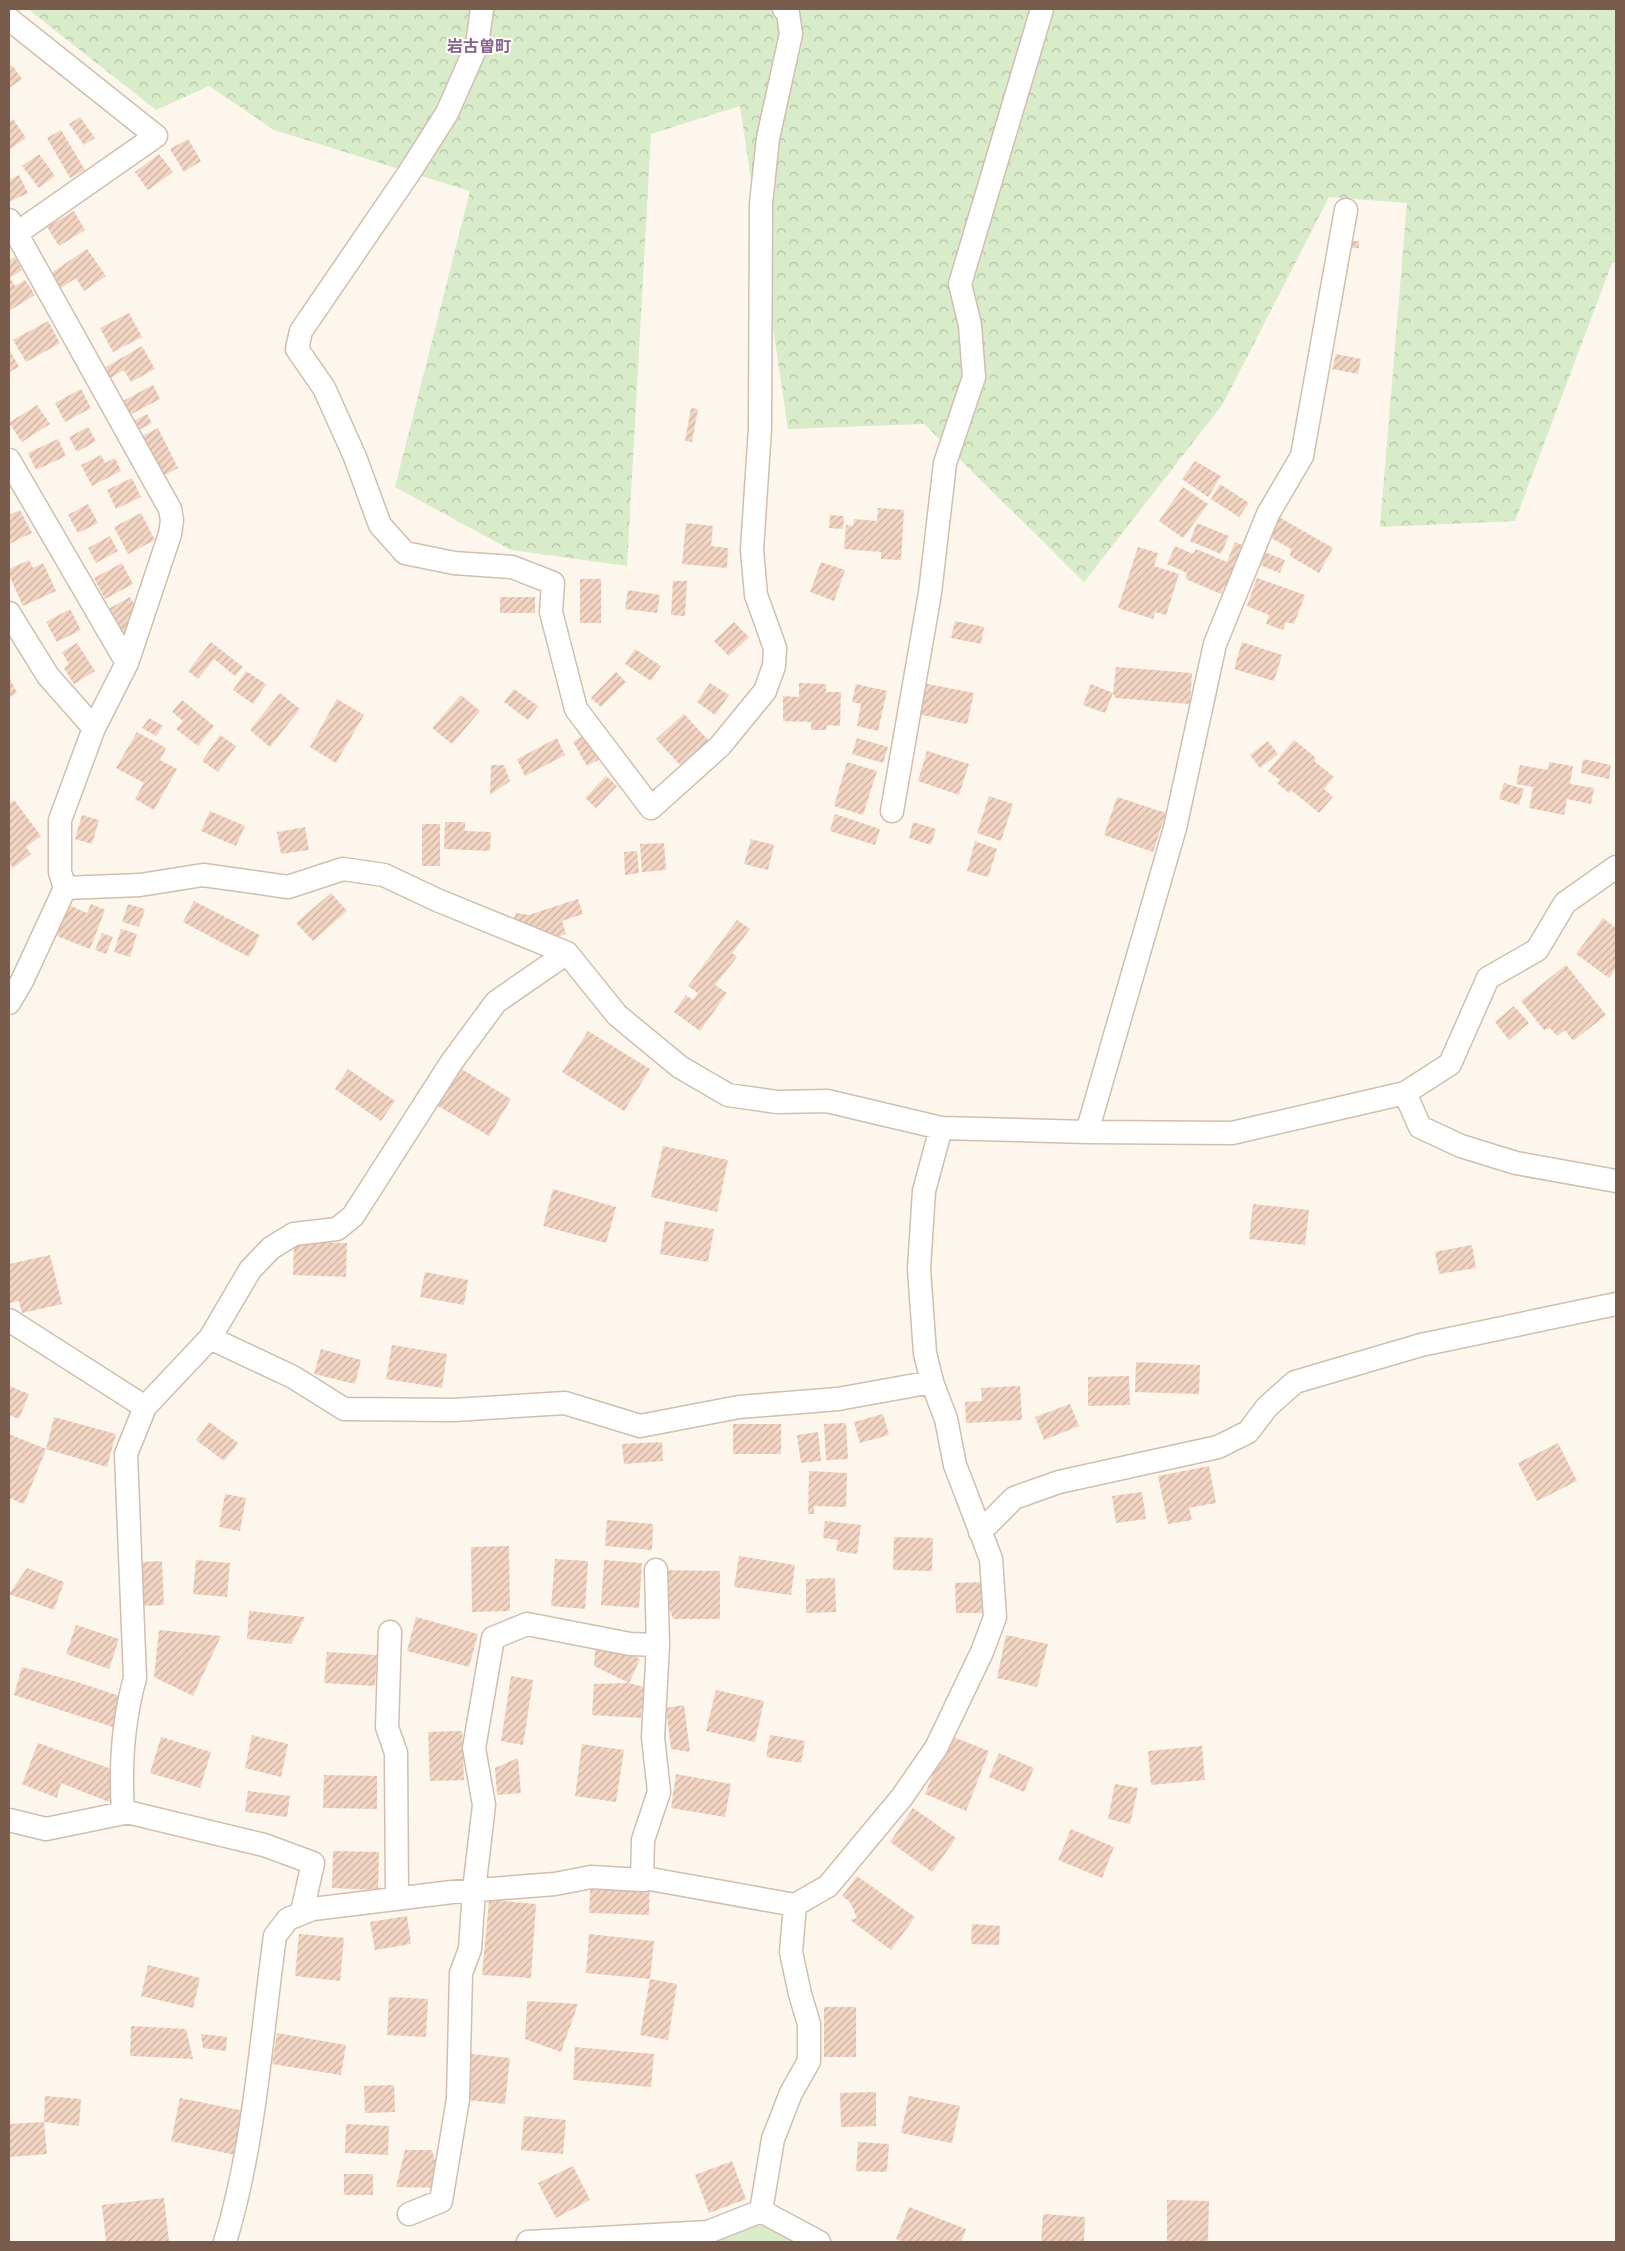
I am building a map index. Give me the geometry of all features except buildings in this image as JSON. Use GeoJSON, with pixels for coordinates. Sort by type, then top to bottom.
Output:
{"type":"FeatureCollection","features":[{"type":"Feature","properties":{"kind":"street"},"geometry":{"type":"LineString","coordinates":[[482,9],[476,45],[447,112],[409,173],[301,331],[297,349],[324,388],[355,457],[380,525],[405,554],[454,563],[512,568],[553,583],[552,612],[576,709],[651,808],[720,746],[764,691],[774,666],[775,648],[756,595],[752,550],[760,428],[761,204],[768,138],[791,34],[788,12],[784,9]]}},
{"type":"Feature","properties":{"kind":"street"},"geometry":{"type":"LineString","coordinates":[[892,811],[930,593],[945,463],[974,377],[970,325],[960,284],[1042,9]]}},
{"type":"Feature","properties":{"kind":"street"},"geometry":{"type":"LineString","coordinates":[[9,19],[156,136],[13,227],[170,509],[172,520],[170,534],[127,663],[94,728],[60,820],[60,872],[65,888],[22,981],[9,1003]]}},
{"type":"Feature","properties":{"kind":"street"},"geometry":{"type":"LineString","coordinates":[[1087,1132],[1175,828],[1214,644],[1268,514],[1302,456],[1346,210]]}},
{"type":"Feature","properties":{"kind":"street"},"geometry":{"type":"LineString","coordinates":[[9,460],[127,663]]}},
{"type":"Feature","properties":{"kind":"street"},"geometry":{"type":"LineString","coordinates":[[9,612],[48,676],[94,728]]}},
{"type":"Feature","properties":{"kind":"street"},"geometry":{"type":"LineString","coordinates":[[65,888],[140,885],[203,875],[288,887],[343,869],[384,875],[437,900],[567,953],[617,1015],[680,1067],[728,1095],[777,1102],[827,1102],[941,1128],[1232,1133],[1405,1093],[1450,1064],[1488,978],[1537,950],[1565,903],[1616,867]]}},
{"type":"Feature","properties":{"kind":"street"},"geometry":{"type":"LineString","coordinates":[[302,1912],[313,1864],[264,1845],[123,1811],[120,1772],[129,1700],[135,1678],[126,1454],[145,1407],[210,1338],[250,1270],[271,1248],[294,1234],[337,1229],[353,1216],[451,1063],[496,1002],[567,953]]}},
{"type":"Feature","properties":{"kind":"street"},"geometry":{"type":"LineString","coordinates":[[1405,1093],[1420,1127],[1461,1146],[1516,1163],[1616,1180]]}},
{"type":"Feature","properties":{"kind":"street"},"geometry":{"type":"LineString","coordinates":[[225,2242],[235,2209],[250,2134],[275,1936],[288,1919],[302,1912],[474,1890],[555,1884],[591,1877],[650,1879],[795,1905],[828,1886],[847,1865],[902,1797],[936,1748],[982,1652],[995,1617],[991,1559],[955,1465],[946,1419],[932,1382],[925,1353],[919,1269],[924,1191],[941,1128]]}},
{"type":"Feature","properties":{"kind":"street"},"geometry":{"type":"LineString","coordinates":[[980,1532],[1014,1498],[1059,1482],[1218,1447],[1248,1432],[1267,1407],[1295,1382],[1421,1345],[1616,1304]]}},
{"type":"Feature","properties":{"kind":"street"},"geometry":{"type":"LineString","coordinates":[[9,1320],[145,1407]]}},
{"type":"Feature","properties":{"kind":"street"},"geometry":{"type":"LineString","coordinates":[[210,1338],[293,1377],[344,1409],[454,1410],[565,1403],[640,1426],[739,1407],[838,1399],[932,1382]]}},
{"type":"Feature","properties":{"kind":"street"},"geometry":{"type":"LineString","coordinates":[[642,1880],[643,1840],[659,1792],[653,1737],[658,1645],[656,1570]]}},
{"type":"Feature","properties":{"kind":"street"},"geometry":{"type":"LineString","coordinates":[[409,2214],[441,2201],[458,2099],[461,1973],[470,1949],[474,1890],[484,1805],[474,1748],[493,1638],[527,1624],[630,1644],[658,1645]]}},
{"type":"Feature","properties":{"kind":"street"},"geometry":{"type":"LineString","coordinates":[[390,1632],[387,1727],[396,1753],[397,1899]]}},
{"type":"Feature","properties":{"kind":"street"},"geometry":{"type":"LineString","coordinates":[[9,1820],[46,1829],[129,1812]]}},
{"type":"Feature","properties":{"kind":"street"},"geometry":{"type":"LineString","coordinates":[[761,2211],[773,2139],[791,2093],[809,2061],[809,2024],[791,1952],[795,1905]]}},
{"type":"Feature","properties":{"kind":"street"},"geometry":{"type":"LineString","coordinates":[[528,2242],[708,2232],[761,2211],[819,2242]]}},
{"type":"Feature","properties":{"kind":"green space"},"geometry":{"type":"Polygon","coordinates":[[[28,9],[1616,9],[1616,263],[1612,263],[1515,521],[1380,527],[1407,203],[1329,197],[1223,404],[1084,582],[924,424],[788,429],[740,106],[651,134],[627,566],[511,550],[395,487],[470,191],[274,130],[209,86],[156,110],[28,9]]]}},
{"type":"Feature","properties":{"kind":"green space"},"geometry":{"type":"Polygon","coordinates":[[[761,2211],[819,2242],[639,2242],[761,2211]]]}},
{"type":"Feature","properties":{"kind":"district","name":"岩古曽町"},"geometry":{"type":"Point","coordinates":[479,47]}}]}
